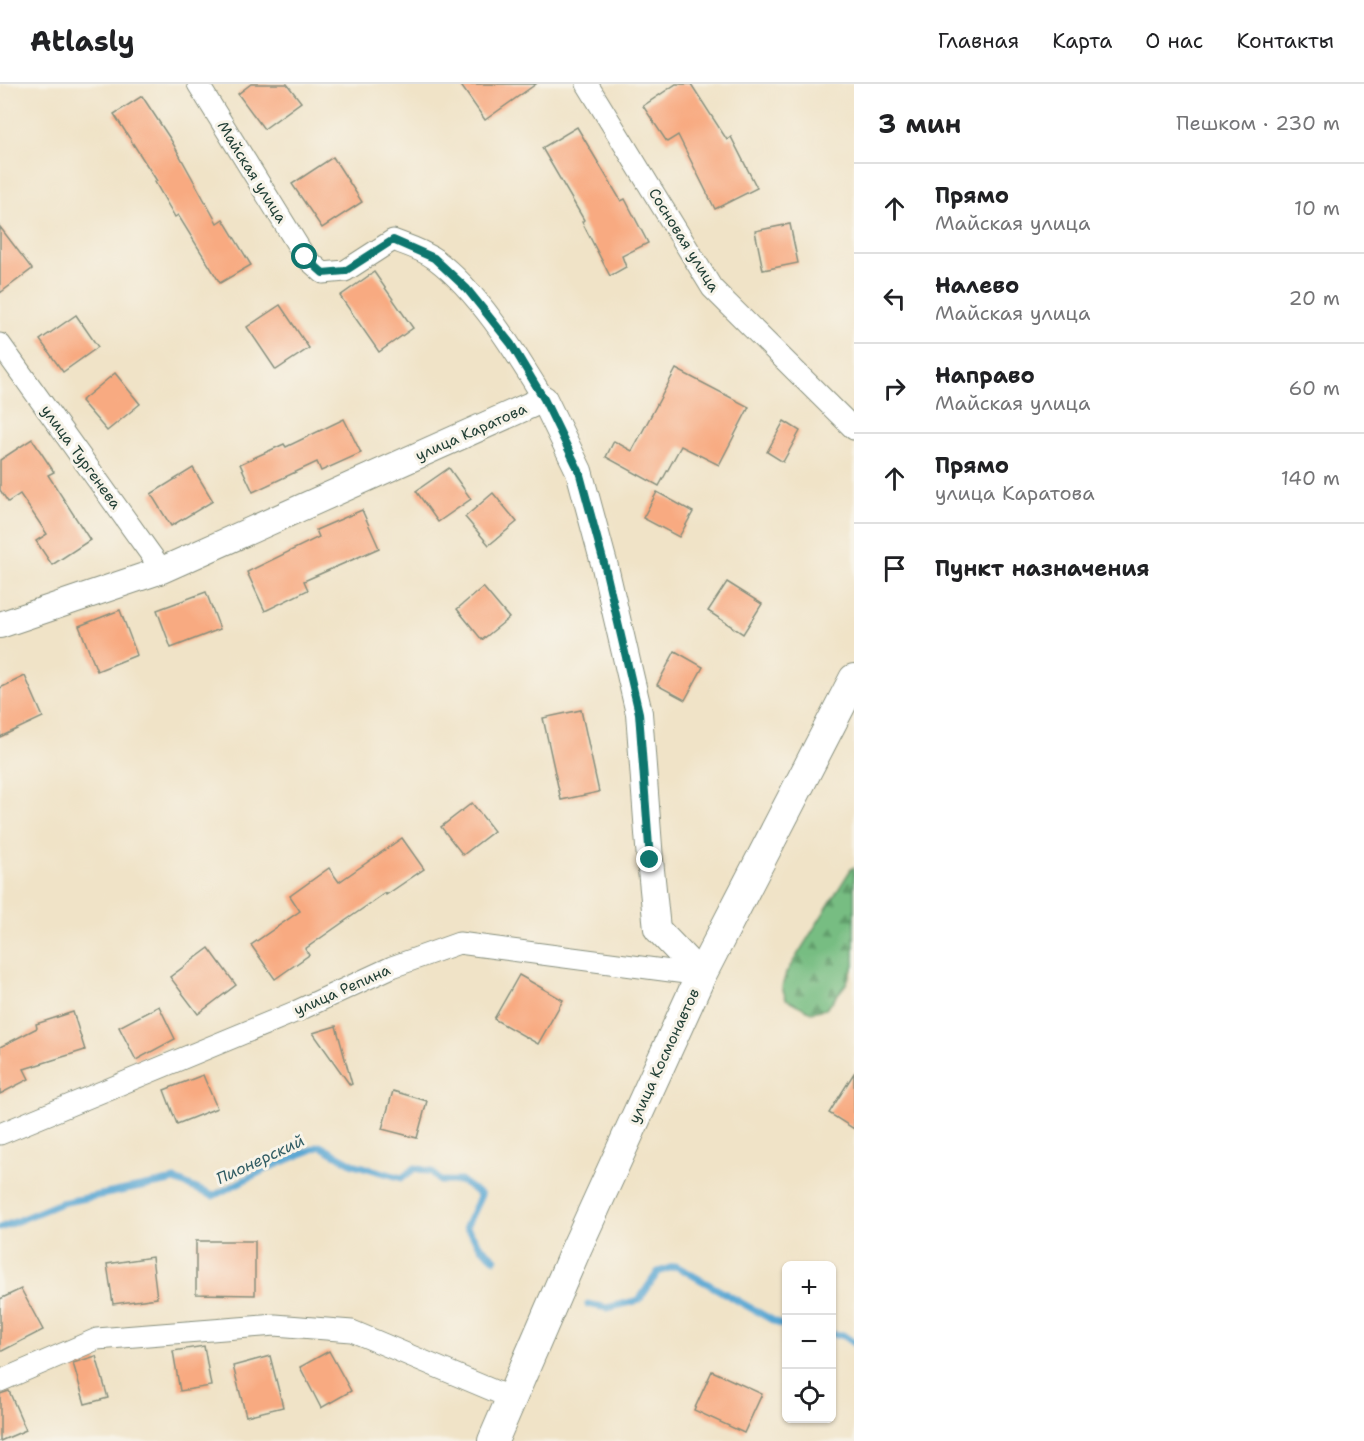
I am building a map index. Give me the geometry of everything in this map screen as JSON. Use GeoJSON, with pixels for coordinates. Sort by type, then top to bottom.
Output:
{"type":"FeatureCollection","features":[{"type":"Feature","properties":{"kind":"main road","name":"улица Космонавтов"},"geometry":{"type":"LineString","coordinates":[[493,1441],[576,1249],[701,975],[854,679]]}},
{"type":"Feature","properties":{"kind":"street","name":"Майская улица"},"geometry":{"type":"LineString","coordinates":[[198,84],[305,257],[323,273],[345,271],[393,240],[434,258],[467,289],[511,344],[544,399]]}},
{"type":"Feature","properties":{"kind":"street","name":"Сосновая улица"},"geometry":{"type":"LineString","coordinates":[[588,84],[712,288],[854,429]]}},
{"type":"Feature","properties":{"kind":"street","name":"улица Тургенева"},"geometry":{"type":"LineString","coordinates":[[0,344],[162,570]]}},
{"type":"Feature","properties":{"kind":"street","name":"улица Каратова"},"geometry":{"type":"LineString","coordinates":[[0,625],[162,570],[544,399],[579,471],[605,567],[639,713],[657,929],[701,975]]}},
{"type":"Feature","properties":{"kind":"street","name":"улица Репина"},"geometry":{"type":"LineString","coordinates":[[0,1134],[286,1016],[392,967],[459,943],[701,975]]}},
{"type":"Feature","properties":{"kind":"street"},"geometry":{"type":"LineString","coordinates":[[0,1381],[97,1339],[275,1325],[352,1330],[511,1398]]}},
{"type":"Feature","properties":{"kind":"green space"},"geometry":{"type":"Polygon","coordinates":[[[854,867],[854,965],[846,984],[826,1009],[811,1012],[786,999],[782,987],[786,973],[854,867]]]}},
{"type":"Feature","properties":{"kind":"building"},"geometry":{"type":"Polygon","coordinates":[[[251,84],[287,84],[301,102],[264,129],[238,94],[251,84]]]}},
{"type":"Feature","properties":{"kind":"building"},"geometry":{"type":"Polygon","coordinates":[[[460,84],[536,84],[485,120],[460,84]]]}},
{"type":"Feature","properties":{"kind":"building"},"geometry":{"type":"Polygon","coordinates":[[[676,84],[691,84],[727,140],[731,137],[757,188],[715,209],[678,135],[667,142],[643,106],[676,84]]]}},
{"type":"Feature","properties":{"kind":"building"},"geometry":{"type":"Polygon","coordinates":[[[142,96],[171,140],[217,223],[223,219],[251,265],[220,283],[178,215],[175,217],[155,182],[157,181],[114,114],[142,96]]]}},
{"type":"Feature","properties":{"kind":"building"},"geometry":{"type":"Polygon","coordinates":[[[577,127],[621,201],[625,199],[648,243],[622,256],[626,267],[610,276],[582,222],[584,220],[542,148],[577,127]]]}},
{"type":"Feature","properties":{"kind":"building"},"geometry":{"type":"Polygon","coordinates":[[[333,157],[362,202],[322,228],[292,184],[333,157]]]}},
{"type":"Feature","properties":{"kind":"building"},"geometry":{"type":"Polygon","coordinates":[[[790,224],[798,263],[763,270],[755,231],[790,224]]]}},
{"type":"Feature","properties":{"kind":"building"},"geometry":{"type":"Polygon","coordinates":[[[0,227],[32,269],[0,293],[0,227]]]}},
{"type":"Feature","properties":{"kind":"building"},"geometry":{"type":"Polygon","coordinates":[[[374,272],[413,328],[379,352],[340,296],[374,272]]]}},
{"type":"Feature","properties":{"kind":"building"},"geometry":{"type":"Polygon","coordinates":[[[280,305],[309,348],[276,370],[247,327],[280,305]]]}},
{"type":"Feature","properties":{"kind":"building"},"geometry":{"type":"Polygon","coordinates":[[[76,315],[98,347],[63,372],[40,340],[76,315]]]}},
{"type":"Feature","properties":{"kind":"building"},"geometry":{"type":"Polygon","coordinates":[[[676,369],[749,407],[719,465],[681,446],[659,486],[606,457],[614,441],[632,451],[676,369]]]}},
{"type":"Feature","properties":{"kind":"building"},"geometry":{"type":"Polygon","coordinates":[[[115,373],[140,404],[107,431],[81,401],[115,373]]]}},
{"type":"Feature","properties":{"kind":"building"},"geometry":{"type":"Polygon","coordinates":[[[344,419],[361,453],[321,471],[317,462],[253,492],[240,464],[284,444],[286,447],[344,419]]]}},
{"type":"Feature","properties":{"kind":"building"},"geometry":{"type":"Polygon","coordinates":[[[784,421],[800,431],[783,462],[767,452],[784,421]]]}},
{"type":"Feature","properties":{"kind":"building"},"geometry":{"type":"Polygon","coordinates":[[[32,439],[54,472],[48,475],[90,540],[52,565],[36,541],[47,534],[20,494],[8,502],[0,490],[0,460],[32,439]]]}},
{"type":"Feature","properties":{"kind":"building"},"geometry":{"type":"Polygon","coordinates":[[[193,468],[213,501],[171,526],[151,494],[193,468]]]}},
{"type":"Feature","properties":{"kind":"building"},"geometry":{"type":"Polygon","coordinates":[[[449,468],[471,499],[438,522],[416,491],[449,468]]]}},
{"type":"Feature","properties":{"kind":"building"},"geometry":{"type":"Polygon","coordinates":[[[657,492],[693,512],[679,537],[643,518],[657,492]]]}},
{"type":"Feature","properties":{"kind":"building"},"geometry":{"type":"Polygon","coordinates":[[[493,493],[517,522],[489,545],[465,517],[493,493]]]}},
{"type":"Feature","properties":{"kind":"building"},"geometry":{"type":"Polygon","coordinates":[[[362,510],[379,548],[304,581],[308,590],[265,611],[247,572],[319,537],[316,530],[362,510]]]}},
{"type":"Feature","properties":{"kind":"building"},"geometry":{"type":"Polygon","coordinates":[[[727,582],[762,604],[743,634],[708,611],[727,582]]]}},
{"type":"Feature","properties":{"kind":"building"},"geometry":{"type":"Polygon","coordinates":[[[483,587],[509,618],[482,640],[457,609],[483,587]]]}},
{"type":"Feature","properties":{"kind":"building"},"geometry":{"type":"Polygon","coordinates":[[[206,592],[220,629],[171,648],[157,610],[206,592]]]}},
{"type":"Feature","properties":{"kind":"building"},"geometry":{"type":"Polygon","coordinates":[[[120,610],[137,655],[97,671],[79,626],[120,610]]]}},
{"type":"Feature","properties":{"kind":"building"},"geometry":{"type":"Polygon","coordinates":[[[675,651],[703,667],[685,700],[657,685],[675,651]]]}},
{"type":"Feature","properties":{"kind":"building"},"geometry":{"type":"Polygon","coordinates":[[[25,676],[43,717],[0,737],[0,688],[25,676]]]}},
{"type":"Feature","properties":{"kind":"building"},"geometry":{"type":"Polygon","coordinates":[[[581,710],[599,792],[561,800],[543,718],[581,710]]]}},
{"type":"Feature","properties":{"kind":"building"},"geometry":{"type":"Polygon","coordinates":[[[472,803],[494,831],[463,855],[441,827],[472,803]]]}},
{"type":"Feature","properties":{"kind":"building"},"geometry":{"type":"Polygon","coordinates":[[[402,838],[424,869],[386,895],[385,893],[305,949],[309,955],[275,979],[251,945],[300,911],[290,896],[329,868],[339,882],[402,838]]]}},
{"type":"Feature","properties":{"kind":"building"},"geometry":{"type":"Polygon","coordinates":[[[209,948],[236,985],[198,1014],[170,977],[209,948]]]}},
{"type":"Feature","properties":{"kind":"building"},"geometry":{"type":"Polygon","coordinates":[[[519,975],[563,1000],[538,1044],[494,1019],[519,975]]]}},
{"type":"Feature","properties":{"kind":"building"},"geometry":{"type":"Polygon","coordinates":[[[159,1006],[175,1039],[136,1060],[119,1027],[159,1006]]]}},
{"type":"Feature","properties":{"kind":"building"},"geometry":{"type":"Polygon","coordinates":[[[73,1012],[85,1050],[24,1069],[29,1079],[0,1094],[0,1047],[37,1028],[36,1024],[73,1012]]]}},
{"type":"Feature","properties":{"kind":"building"},"geometry":{"type":"Polygon","coordinates":[[[336,1026],[352,1084],[350,1085],[313,1033],[336,1026]]]}},
{"type":"Feature","properties":{"kind":"building"},"geometry":{"type":"Polygon","coordinates":[[[854,1073],[854,1129],[829,1113],[854,1073]]]}},
{"type":"Feature","properties":{"kind":"building"},"geometry":{"type":"Polygon","coordinates":[[[203,1075],[217,1108],[177,1124],[164,1090],[203,1075]]]}},
{"type":"Feature","properties":{"kind":"building"},"geometry":{"type":"Polygon","coordinates":[[[393,1091],[427,1101],[417,1138],[382,1129],[393,1091]]]}},
{"type":"Feature","properties":{"kind":"building"},"geometry":{"type":"Polygon","coordinates":[[[196,1241],[255,1241],[255,1295],[196,1294],[196,1241]]]}},
{"type":"Feature","properties":{"kind":"building"},"geometry":{"type":"Polygon","coordinates":[[[152,1257],[157,1298],[113,1304],[107,1264],[152,1257]]]}},
{"type":"Feature","properties":{"kind":"building"},"geometry":{"type":"Polygon","coordinates":[[[21,1289],[43,1330],[0,1352],[0,1299],[21,1289]]]}},
{"type":"Feature","properties":{"kind":"building"},"geometry":{"type":"Polygon","coordinates":[[[204,1346],[211,1386],[180,1391],[173,1351],[204,1346]]]}},
{"type":"Feature","properties":{"kind":"building"},"geometry":{"type":"Polygon","coordinates":[[[329,1351],[351,1391],[321,1408],[300,1367],[329,1351]]]}},
{"type":"Feature","properties":{"kind":"building"},"geometry":{"type":"Polygon","coordinates":[[[96,1356],[108,1398],[85,1404],[73,1363],[96,1356]]]}},
{"type":"Feature","properties":{"kind":"building"},"geometry":{"type":"Polygon","coordinates":[[[270,1356],[283,1407],[246,1416],[233,1366],[270,1356]]]}},
{"type":"Feature","properties":{"kind":"building"},"geometry":{"type":"Polygon","coordinates":[[[712,1371],[762,1394],[744,1433],[694,1410],[712,1371]]]}},
{"type":"Feature","properties":{"kind":"building"},"geometry":{"type":"Polygon","coordinates":[[[9,1391],[26,1430],[0,1441],[0,1394],[9,1391]]]}},
{"type":"Feature","properties":{"kind":"waterway","name":"Пионерский"},"geometry":{"type":"LineString","coordinates":[[0,1228],[61,1203],[175,1180],[213,1196],[266,1169],[320,1146],[353,1164],[402,1178],[415,1168],[432,1172],[440,1181],[461,1181],[481,1195],[466,1227],[480,1246],[495,1259]]}},
{"type":"Feature","properties":{"kind":"waterway","name":"Пионерский"},"geometry":{"type":"LineString","coordinates":[[588,1304],[607,1308],[639,1300],[658,1272],[676,1266],[782,1325]]}},
{"type":"Feature","properties":{"kind":"waterway","name":"Пионерский"},"geometry":{"type":"LineString","coordinates":[[836,1334],[843,1335],[854,1343]]}},
{"type":"Feature","properties":{"kind":"route"},"geometry":{"type":"LineString","coordinates":[[305,257],[323,273],[345,271],[393,240],[434,258],[467,289],[511,344],[544,399],[579,471],[605,567],[639,713],[650,860]]}}]}
